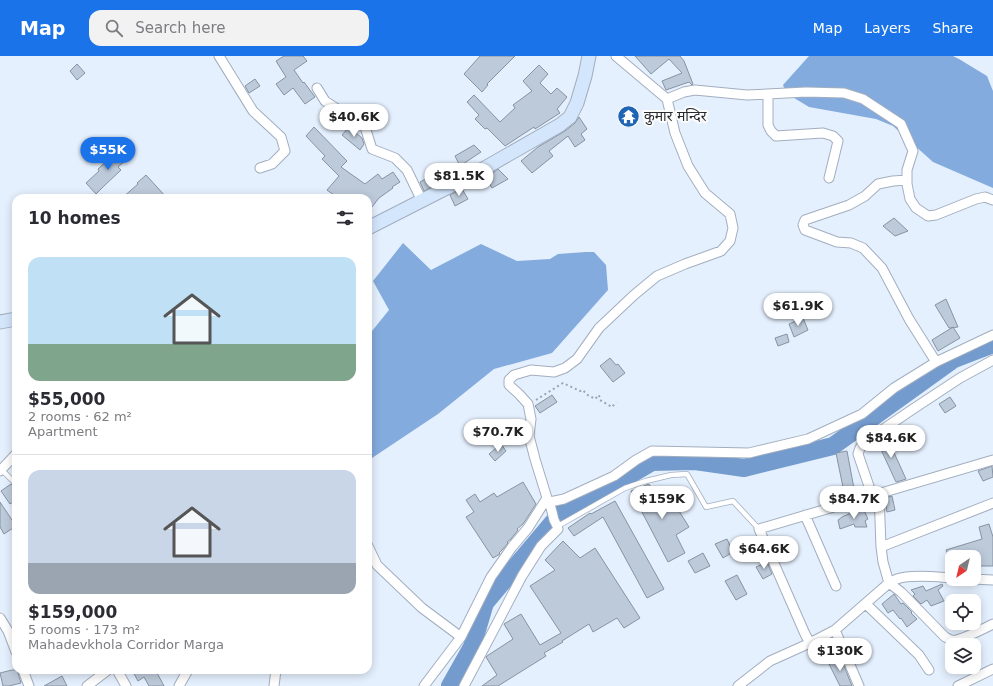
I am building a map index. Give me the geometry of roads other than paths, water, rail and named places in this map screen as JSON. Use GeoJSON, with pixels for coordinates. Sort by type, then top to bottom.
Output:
{"type":"FeatureCollection","features":[{"type":"Feature","properties":{"kind":"street"},"geometry":{"type":"LineString","coordinates":[[219,56],[253,111],[282,137],[285,151],[272,164],[260,168]]}},
{"type":"Feature","properties":{"kind":"street"},"geometry":{"type":"LineString","coordinates":[[372,226],[476,173],[560,125],[570,117],[577,103],[585,76],[588,56]]}},
{"type":"Feature","properties":{"kind":"street"},"geometry":{"type":"LineString","coordinates":[[464,686],[522,576],[541,546],[558,529],[529,436],[531,419],[528,404],[509,385],[509,380],[514,375],[531,370],[554,372],[565,368],[577,359],[599,328],[634,295],[657,276],[684,264],[721,251],[730,241],[733,228],[730,214],[705,193],[688,166],[676,132],[667,99],[621,57]]}},
{"type":"Feature","properties":{"kind":"street"},"geometry":{"type":"LineString","coordinates":[[317,88],[325,101],[365,127],[372,149],[395,158],[407,170],[422,201]]}},
{"type":"Feature","properties":{"kind":"street"},"geometry":{"type":"LineString","coordinates":[[667,99],[684,92],[695,90],[747,95],[806,92],[844,93],[863,99],[901,124],[913,151],[907,170],[907,180],[910,199],[916,208],[928,216],[936,215],[976,199],[985,197],[993,200]]}},
{"type":"Feature","properties":{"kind":"street"},"geometry":{"type":"LineString","coordinates":[[768,94],[768,125],[776,136],[823,133],[833,136],[838,141],[829,178]]}},
{"type":"Feature","properties":{"kind":"street"},"geometry":{"type":"LineString","coordinates":[[907,180],[878,184],[865,196],[849,205],[805,220],[803,225],[805,230],[837,242],[850,243],[863,248],[868,253],[882,268],[909,319],[936,362]]}},
{"type":"Feature","properties":{"kind":"street"},"geometry":{"type":"LineString","coordinates":[[0,322],[12,320]]}},
{"type":"Feature","properties":{"kind":"street"},"geometry":{"type":"LineString","coordinates":[[548,500],[564,499],[614,476],[636,460],[652,451],[749,453],[808,439],[862,414],[894,388],[936,362],[993,335]]}},
{"type":"Feature","properties":{"kind":"street"},"geometry":{"type":"LineString","coordinates":[[993,360],[960,378],[866,441],[860,448],[858,454],[875,494],[883,562],[889,583],[901,592],[945,637],[950,640],[955,640],[966,636],[993,624]]}},
{"type":"Feature","properties":{"kind":"street"},"geometry":{"type":"LineString","coordinates":[[1,470],[12,458]]}},
{"type":"Feature","properties":{"kind":"street"},"geometry":{"type":"LineString","coordinates":[[810,643],[804,634],[759,529],[993,460]]}},
{"type":"Feature","properties":{"kind":"street"},"geometry":{"type":"LineString","coordinates":[[424,686],[461,638],[491,577],[548,500]]}},
{"type":"Feature","properties":{"kind":"street"},"geometry":{"type":"LineString","coordinates":[[881,547],[993,503]]}},
{"type":"Feature","properties":{"kind":"street"},"geometry":{"type":"LineString","coordinates":[[806,516],[836,586]]}},
{"type":"Feature","properties":{"kind":"street"},"geometry":{"type":"LineString","coordinates":[[372,554],[377,565],[422,608],[461,638]]}},
{"type":"Feature","properties":{"kind":"street"},"geometry":{"type":"LineString","coordinates":[[738,686],[770,661],[810,643],[834,630],[889,583],[898,578],[926,576],[945,577]]}},
{"type":"Feature","properties":{"kind":"street"},"geometry":{"type":"LineString","coordinates":[[981,579],[993,580]]}},
{"type":"Feature","properties":{"kind":"street"},"geometry":{"type":"LineString","coordinates":[[866,604],[919,655],[929,670]]}},
{"type":"Feature","properties":{"kind":"street"},"geometry":{"type":"LineString","coordinates":[[0,618],[8,631],[12,642]]}},
{"type":"Feature","properties":{"kind":"street"},"geometry":{"type":"LineString","coordinates":[[834,630],[859,686]]}},
{"type":"Feature","properties":{"kind":"street"},"geometry":{"type":"LineString","coordinates":[[958,686],[993,669]]}},
{"type":"Feature","properties":{"kind":"street"},"geometry":{"type":"LineString","coordinates":[[24,674],[29,686]]}},
{"type":"Feature","properties":{"kind":"street"},"geometry":{"type":"LineString","coordinates":[[88,686],[103,674]]}},
{"type":"Feature","properties":{"kind":"street"},"geometry":{"type":"LineString","coordinates":[[119,674],[126,686]]}},
{"type":"Feature","properties":{"kind":"street"},"geometry":{"type":"LineString","coordinates":[[179,686],[186,674]]}},
{"type":"Feature","properties":{"kind":"street"},"geometry":{"type":"LineString","coordinates":[[274,686],[276,674]]}},
{"type":"Feature","properties":{"kind":"lane"},"geometry":{"type":"LineString","coordinates":[[1,470],[12,480]]}},
{"type":"Feature","properties":{"kind":"lane"},"geometry":{"type":"LineString","coordinates":[[556,524],[625,488],[671,475],[688,474],[706,507],[732,501],[759,529]]}},
{"type":"Feature","properties":{"kind":"waterway"},"geometry":{"type":"LineString","coordinates":[[450,686],[472,647],[485,603],[560,514],[652,462],[695,461],[744,468],[833,446],[954,359],[993,344]]}},
{"type":"Feature","properties":{"kind":"place","name":"कुमार मन्दिर"},"geometry":{"type":"Point","coordinates":[629,116]}}]}
